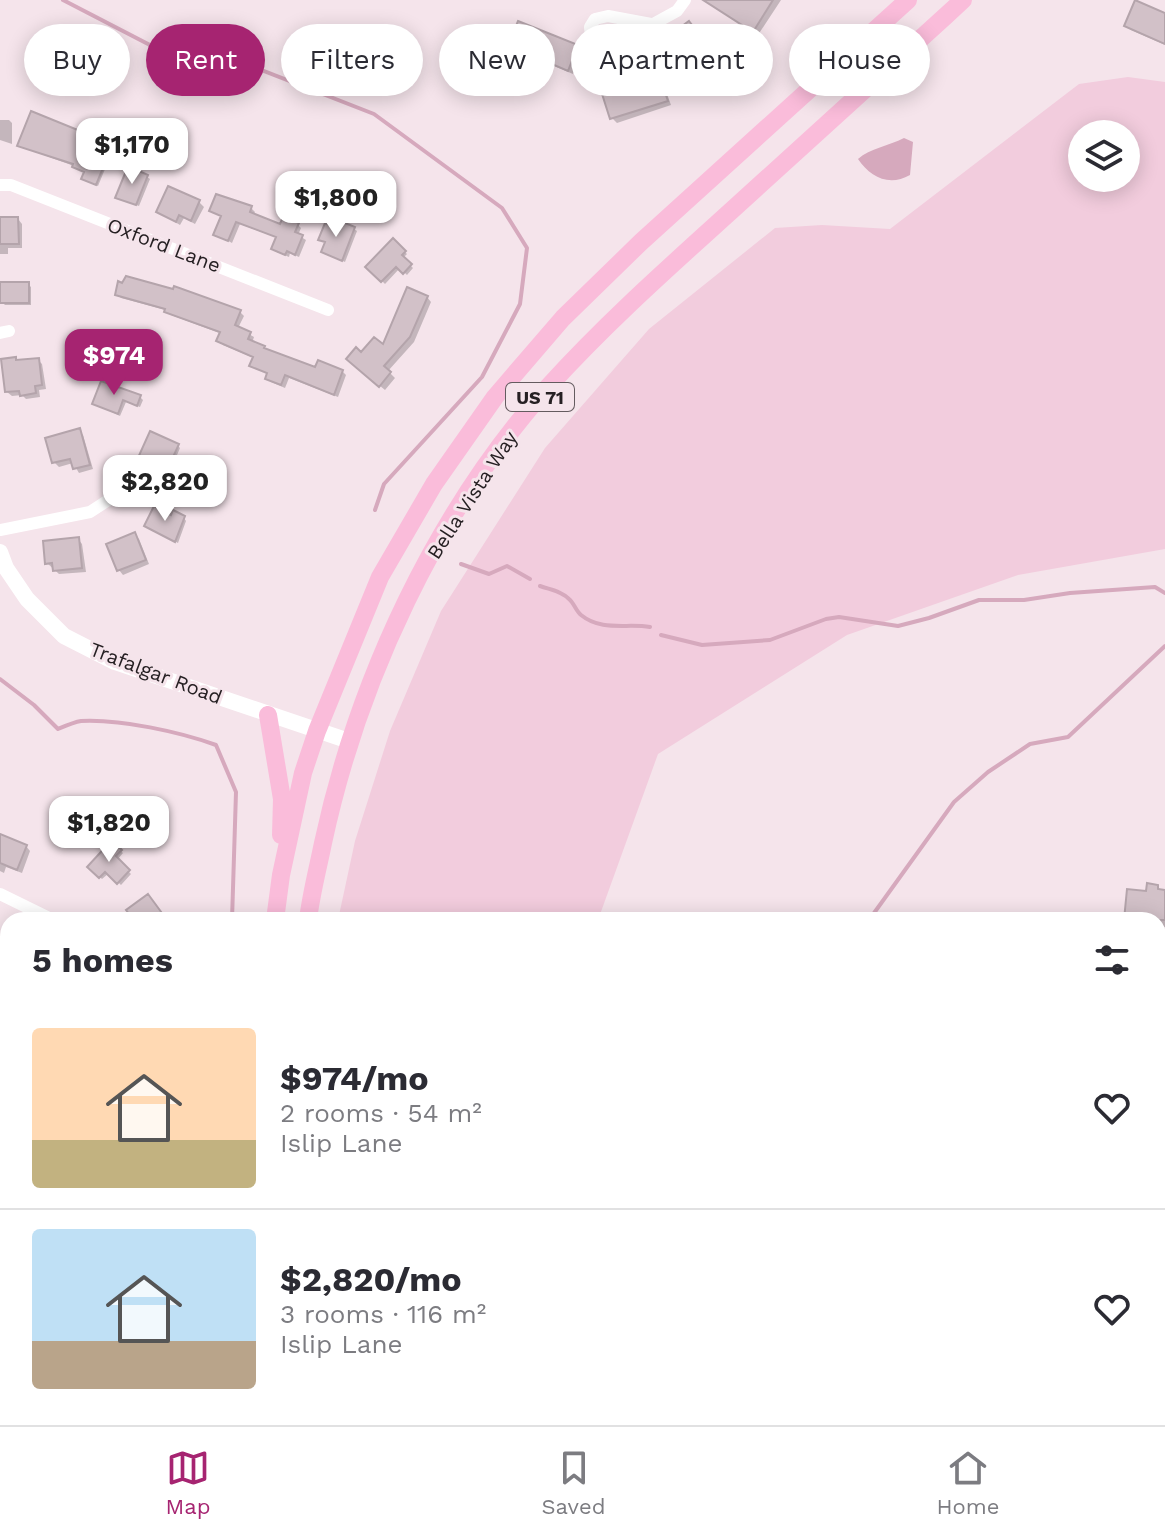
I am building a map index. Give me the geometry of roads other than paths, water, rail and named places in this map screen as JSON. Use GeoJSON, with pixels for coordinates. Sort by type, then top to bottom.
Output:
{"type":"FeatureCollection","features":[{"type":"Feature","properties":{"kind":"main road","name":"Bella Vista Way"},"geometry":{"type":"LineString","coordinates":[[276,912],[303,773],[317,731],[380,577],[434,484],[495,397],[563,318],[641,242],[908,0]]}},
{"type":"Feature","properties":{"kind":"main road","name":"Bella Vista Way"},"geometry":{"type":"LineString","coordinates":[[310,912],[332,804],[349,741],[372,678],[404,607],[454,516],[498,450],[546,389],[618,313],[963,0]]}},
{"type":"Feature","properties":{"kind":"main road"},"geometry":{"type":"LineString","coordinates":[[268,715],[282,799],[281,875]]}},
{"type":"Feature","properties":{"kind":"street"},"geometry":{"type":"LineString","coordinates":[[651,24],[677,11],[685,0]]}},
{"type":"Feature","properties":{"kind":"street","name":"Oxford Lane"},"geometry":{"type":"LineString","coordinates":[[0,185],[11,185],[328,310]]}},
{"type":"Feature","properties":{"kind":"street"},"geometry":{"type":"LineString","coordinates":[[0,530],[90,512],[113,497]]}},
{"type":"Feature","properties":{"kind":"street","name":"Trafalgar Road"},"geometry":{"type":"LineString","coordinates":[[0,552],[6,568],[27,599],[64,636],[115,662],[349,741]]}},
{"type":"Feature","properties":{"kind":"street"},"geometry":{"type":"LineString","coordinates":[[0,894],[37,912]]}},
{"type":"Feature","properties":{"kind":"waterway"},"geometry":{"type":"LineString","coordinates":[[63,0],[177,59],[212,71],[246,64],[374,114],[502,208],[527,248],[520,304],[482,377],[384,484],[375,510]]}},
{"type":"Feature","properties":{"kind":"waterway"},"geometry":{"type":"LineString","coordinates":[[461,564],[489,574],[507,566],[530,579]]}},
{"type":"Feature","properties":{"kind":"waterway"},"geometry":{"type":"LineString","coordinates":[[540,586],[563,594],[581,615],[597,623],[650,627]]}},
{"type":"Feature","properties":{"kind":"waterway"},"geometry":{"type":"LineString","coordinates":[[661,635],[702,645],[770,640],[839,617],[898,626],[979,600],[1024,600],[1070,593],[1155,587],[1165,593]]}},
{"type":"Feature","properties":{"kind":"waterway"},"geometry":{"type":"LineString","coordinates":[[875,912],[954,802],[988,772],[1030,744],[1068,737],[1165,646]]}},
{"type":"Feature","properties":{"kind":"waterway"},"geometry":{"type":"LineString","coordinates":[[0,679],[34,705],[58,729],[81,721],[114,722],[168,731],[216,745],[236,792],[232,912]]}}]}
